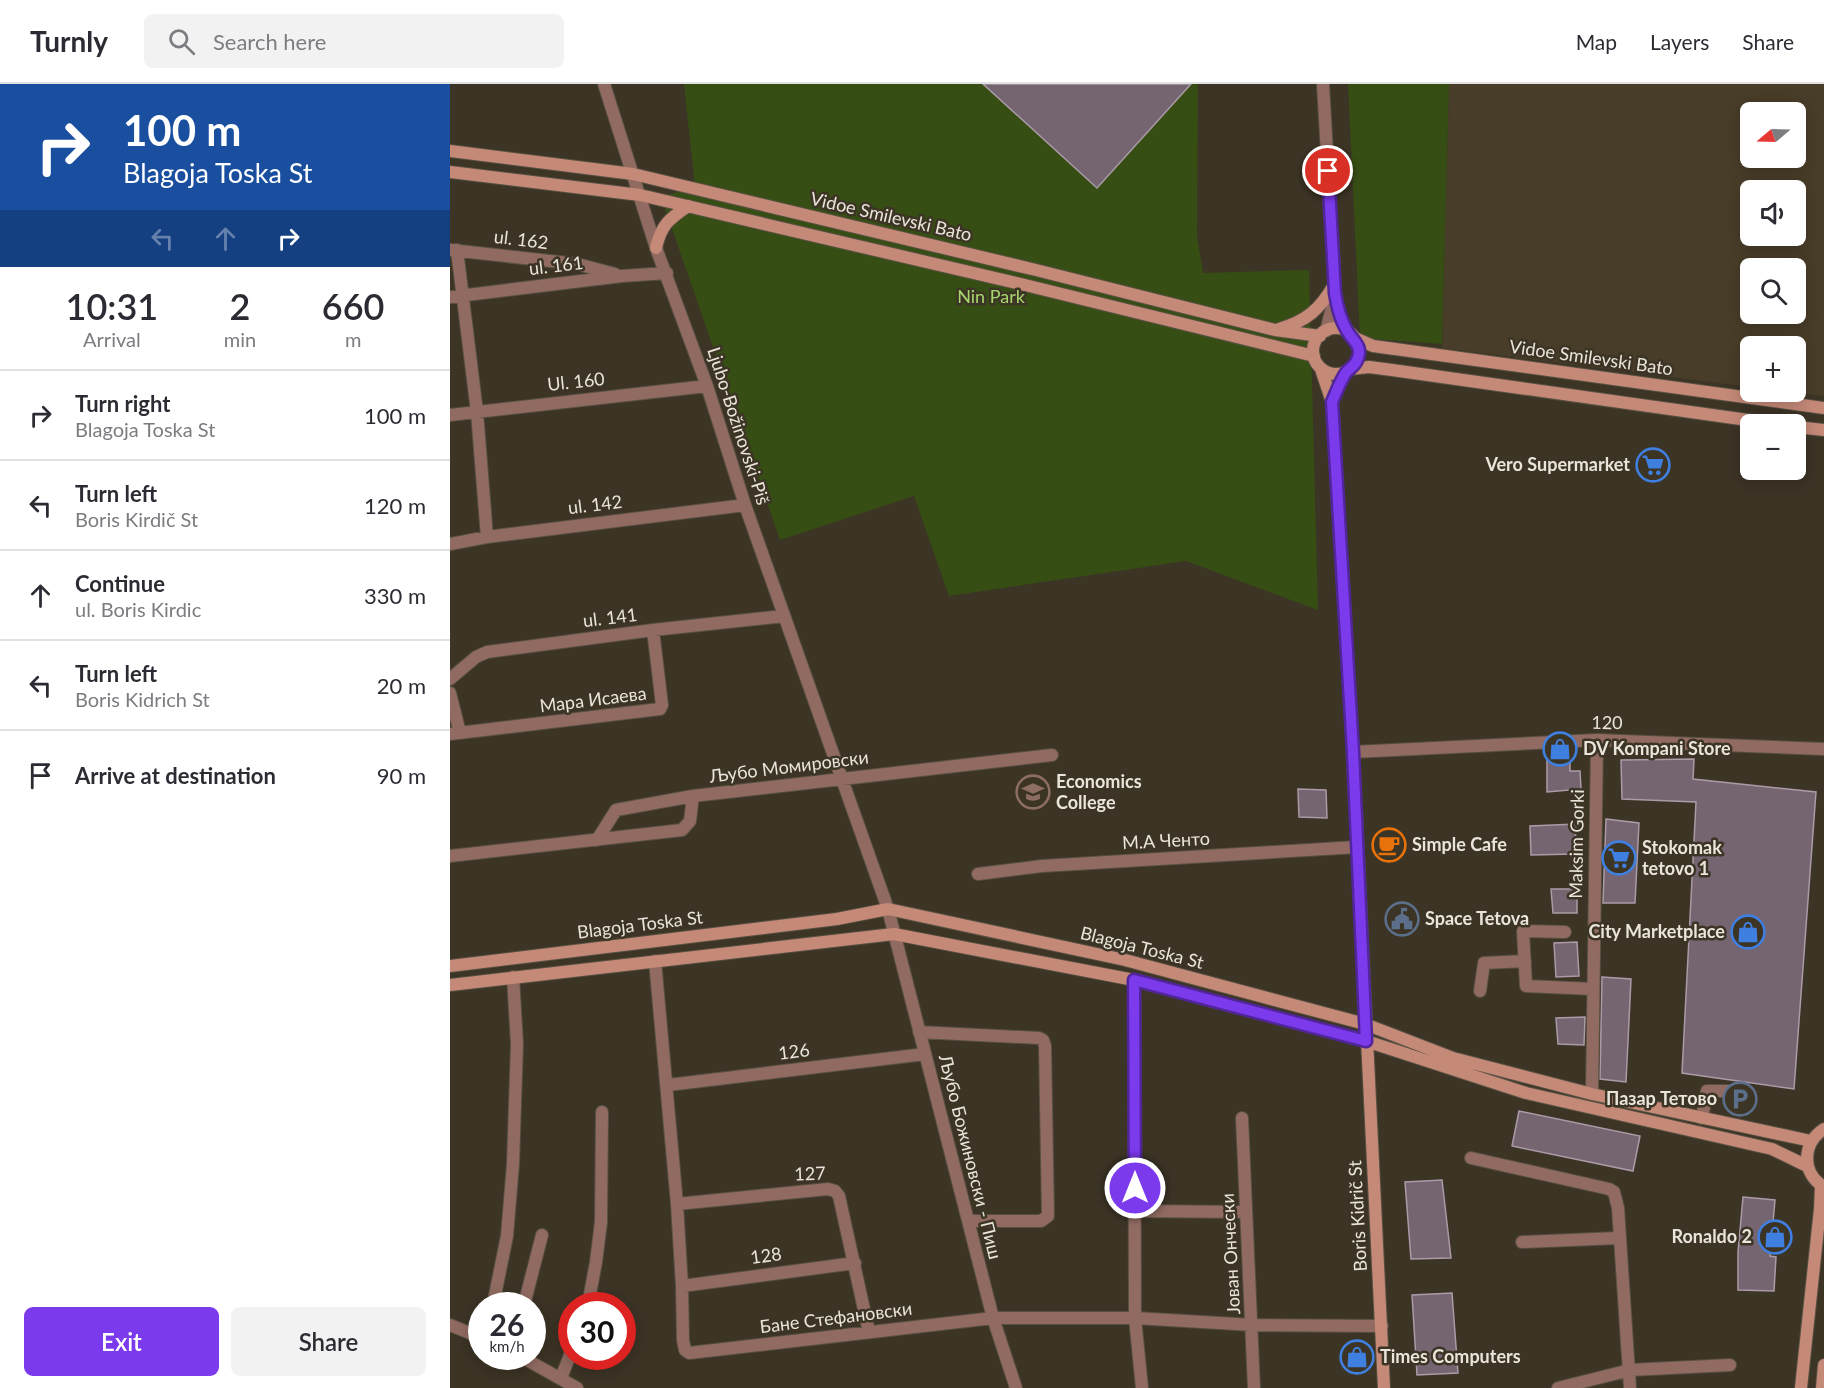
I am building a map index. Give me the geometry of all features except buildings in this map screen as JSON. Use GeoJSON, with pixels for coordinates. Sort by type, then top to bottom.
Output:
{"type":"FeatureCollection","features":[{"type":"Feature","properties":{"kind":"street","name":"Ljubo-Božinovski-Piš"},"geometry":{"type":"LineString","coordinates":[[604,84],[657,248],[707,386],[745,505],[888,909]]}},
{"type":"Feature","properties":{"kind":"street"},"geometry":{"type":"LineString","coordinates":[[1323,84],[1334,289],[1332,313],[1323,334],[1313,349],[1332,402]]}},
{"type":"Feature","properties":{"kind":"street","name":"Vidoe Smilevski Bato"},"geometry":{"type":"LineString","coordinates":[[450,151],[633,174],[1275,330],[1323,334]]}},
{"type":"Feature","properties":{"kind":"street","name":"Vidoe Smilevski Bato"},"geometry":{"type":"LineString","coordinates":[[450,172],[640,195],[1029,286],[1314,356]]}},
{"type":"Feature","properties":{"kind":"street"},"geometry":{"type":"LineString","coordinates":[[657,248],[660,234],[667,223],[688,206]]}},
{"type":"Feature","properties":{"kind":"street"},"geometry":{"type":"LineString","coordinates":[[453,250],[456,296],[477,412],[487,537]]}},
{"type":"Feature","properties":{"kind":"street","name":"ul. 162"},"geometry":{"type":"LineString","coordinates":[[453,250],[577,264],[622,276]]}},
{"type":"Feature","properties":{"kind":"street","name":"ul. 161"},"geometry":{"type":"LineString","coordinates":[[456,296],[622,276],[667,273]]}},
{"type":"Feature","properties":{"kind":"street"},"geometry":{"type":"LineString","coordinates":[[1275,330],[1293,325],[1310,315],[1334,289]]}},
{"type":"Feature","properties":{"kind":"street"},"geometry":{"type":"LineString","coordinates":[[1332,402],[1359,355],[1358,346],[1339,313],[1334,289]]}},
{"type":"Feature","properties":{"kind":"street"},"geometry":{"type":"LineString","coordinates":[[1323,334],[1333,329],[1351,335]]}},
{"type":"Feature","properties":{"kind":"street","name":"Vidoe Smilevski Bato"},"geometry":{"type":"LineString","coordinates":[[1351,335],[1373,346],[1824,408]]}},
{"type":"Feature","properties":{"kind":"street"},"geometry":{"type":"LineString","coordinates":[[1322,369],[1329,373],[1369,367],[1740,419]]}},
{"type":"Feature","properties":{"kind":"street","name":"Ul. 160"},"geometry":{"type":"LineString","coordinates":[[450,415],[707,386]]}},
{"type":"Feature","properties":{"kind":"street","name":"Boris Kidrič St"},"geometry":{"type":"LineString","coordinates":[[1332,402],[1353,752],[1384,1388]]}},
{"type":"Feature","properties":{"kind":"street"},"geometry":{"type":"LineString","coordinates":[[1806,428],[1824,430]]}},
{"type":"Feature","properties":{"kind":"street","name":"ul. 142"},"geometry":{"type":"LineString","coordinates":[[451,544],[487,537],[745,505]]}},
{"type":"Feature","properties":{"kind":"street","name":"ul. 141"},"geometry":{"type":"LineString","coordinates":[[450,679],[476,657],[487,652],[653,630],[784,616]]}},
{"type":"Feature","properties":{"kind":"street","name":"Мара Исаева"},"geometry":{"type":"LineString","coordinates":[[455,734],[660,709],[662,705],[653,630]]}},
{"type":"Feature","properties":{"kind":"street"},"geometry":{"type":"LineString","coordinates":[[450,693],[455,734]]}},
{"type":"Feature","properties":{"kind":"street","name":"120"},"geometry":{"type":"LineString","coordinates":[[1353,752],[1597,740],[1824,749]]}},
{"type":"Feature","properties":{"kind":"street","name":"Maksim Gorki"},"geometry":{"type":"LineString","coordinates":[[1592,1094],[1597,740]]}},
{"type":"Feature","properties":{"kind":"street","name":"Љубо Момировски"},"geometry":{"type":"LineString","coordinates":[[450,856],[682,830],[690,821],[693,796],[1052,755]]}},
{"type":"Feature","properties":{"kind":"street"},"geometry":{"type":"LineString","coordinates":[[597,840],[614,812],[620,808],[693,796]]}},
{"type":"Feature","properties":{"kind":"street","name":"М.А Ченто"},"geometry":{"type":"LineString","coordinates":[[978,874],[1042,866],[1358,847]]}},
{"type":"Feature","properties":{"kind":"street","name":"Љубо Божиновски - Пиш"},"geometry":{"type":"LineString","coordinates":[[888,909],[993,1318],[1016,1388]]}},
{"type":"Feature","properties":{"kind":"street","name":"Blagoja Toska St"},"geometry":{"type":"LineString","coordinates":[[450,966],[837,919],[888,909],[1125,960],[1365,1024],[1453,1058],[1592,1094],[1811,1141]]}},
{"type":"Feature","properties":{"kind":"street"},"geometry":{"type":"LineString","coordinates":[[1565,932],[1523,931],[1526,986],[1593,989]]}},
{"type":"Feature","properties":{"kind":"street","name":"Blagoja Toska St"},"geometry":{"type":"LineString","coordinates":[[450,985],[894,934],[1134,980],[1366,1041],[1526,1093],[1772,1149],[1807,1166]]}},
{"type":"Feature","properties":{"kind":"street","name":"Бане Стефановски"},"geometry":{"type":"LineString","coordinates":[[655,961],[677,1204],[683,1340],[685,1350],[689,1353],[993,1318],[1136,1318],[1253,1325],[1382,1326]]}},
{"type":"Feature","properties":{"kind":"street"},"geometry":{"type":"LineString","coordinates":[[1480,991],[1484,963],[1525,962]]}},
{"type":"Feature","properties":{"kind":"street"},"geometry":{"type":"LineString","coordinates":[[496,1292],[507,1236],[513,1164],[517,1044],[513,977]]}},
{"type":"Feature","properties":{"kind":"street"},"geometry":{"type":"LineString","coordinates":[[1134,980],[1136,1318],[1142,1388]]}},
{"type":"Feature","properties":{"kind":"street"},"geometry":{"type":"LineString","coordinates":[[919,1032],[1039,1038],[1043,1040],[1045,1046],[1048,1216],[1041,1221],[968,1221]]}},
{"type":"Feature","properties":{"kind":"street","name":"126"},"geometry":{"type":"LineString","coordinates":[[668,1085],[925,1054]]}},
{"type":"Feature","properties":{"kind":"street"},"geometry":{"type":"LineString","coordinates":[[1702,1118],[1707,1091],[1734,1091]]}},
{"type":"Feature","properties":{"kind":"street"},"geometry":{"type":"LineString","coordinates":[[590,1292],[601,1222],[602,1112]]}},
{"type":"Feature","properties":{"kind":"street","name":"Јован Ончески"},"geometry":{"type":"LineString","coordinates":[[1242,1118],[1254,1388]]}},
{"type":"Feature","properties":{"kind":"street"},"geometry":{"type":"LineString","coordinates":[[1801,1388],[1822,1186],[1815,1180],[1807,1166],[1807,1153],[1811,1141],[1824,1129]]}},
{"type":"Feature","properties":{"kind":"street"},"geometry":{"type":"LineString","coordinates":[[1471,1158],[1614,1192],[1630,1388]]}},
{"type":"Feature","properties":{"kind":"street","name":"127"},"geometry":{"type":"LineString","coordinates":[[677,1204],[828,1189],[835,1191],[855,1263],[869,1332]]}},
{"type":"Feature","properties":{"kind":"street"},"geometry":{"type":"LineString","coordinates":[[1135,1211],[1246,1212]]}},
{"type":"Feature","properties":{"kind":"street"},"geometry":{"type":"LineString","coordinates":[[527,1292],[542,1235]]}},
{"type":"Feature","properties":{"kind":"street"},"geometry":{"type":"LineString","coordinates":[[1522,1242],[1618,1238]]}},
{"type":"Feature","properties":{"kind":"street","name":"128"},"geometry":{"type":"LineString","coordinates":[[682,1286],[855,1263]]}},
{"type":"Feature","properties":{"kind":"street"},"geometry":{"type":"LineString","coordinates":[[450,1325],[468,1332]]}},
{"type":"Feature","properties":{"kind":"street"},"geometry":{"type":"LineString","coordinates":[[1558,1388],[1630,1370],[1730,1365]]}},
{"type":"Feature","properties":{"kind":"street"},"geometry":{"type":"LineString","coordinates":[[1822,1388],[1824,1365]]}},
{"type":"Feature","properties":{"kind":"street"},"geometry":{"type":"LineString","coordinates":[[546,1370],[577,1388]]}},
{"type":"Feature","properties":{"kind":"street"},"geometry":{"type":"LineString","coordinates":[[561,1378],[564,1370]]}},
{"type":"Feature","properties":{"kind":"shaded area"},"geometry":{"type":"Polygon","coordinates":[[[1449,84],[1824,84],[1824,396],[1806,394],[1806,336],[1740,336],[1740,386],[1442,348],[1449,84]]]}},
{"type":"Feature","properties":{"kind":"green space","name":"Nin Park"},"geometry":{"type":"Polygon","coordinates":[[[684,84],[1198,84],[1197,236],[1203,273],[1309,270],[1318,610],[1186,561],[949,596],[914,496],[780,540],[661,197],[695,186],[684,84]]]}},
{"type":"Feature","properties":{"kind":"green space"},"geometry":{"type":"Polygon","coordinates":[[[1348,84],[1449,84],[1442,344],[1360,338],[1348,84]]]}},
{"type":"Feature","properties":{"kind":"place","name":"Vero Supermarket"},"geometry":{"type":"Point","coordinates":[1653,465]}},
{"type":"Feature","properties":{"kind":"place","name":"DV Kompani Store"},"geometry":{"type":"Point","coordinates":[1560,749]}},
{"type":"Feature","properties":{"kind":"place","name":"Economics College"},"geometry":{"type":"Point","coordinates":[1033,792]}},
{"type":"Feature","properties":{"kind":"place","name":"Simple Cafe"},"geometry":{"type":"Point","coordinates":[1389,845]}},
{"type":"Feature","properties":{"kind":"place","name":"Stokomak tetovo 1"},"geometry":{"type":"Point","coordinates":[1619,858]}},
{"type":"Feature","properties":{"kind":"place","name":"Space Tetova"},"geometry":{"type":"Point","coordinates":[1402,919]}},
{"type":"Feature","properties":{"kind":"place","name":"City Marketplace"},"geometry":{"type":"Point","coordinates":[1748,932]}},
{"type":"Feature","properties":{"kind":"place","name":"Пазар Тетово"},"geometry":{"type":"Point","coordinates":[1740,1099]}},
{"type":"Feature","properties":{"kind":"place","name":"Ronaldo 2"},"geometry":{"type":"Point","coordinates":[1775,1237]}},
{"type":"Feature","properties":{"kind":"place","name":"Times Computers"},"geometry":{"type":"Point","coordinates":[1357,1357]}},
{"type":"Feature","properties":{"kind":"route"},"geometry":{"type":"LineString","coordinates":[[1135,1188],[1134,980],[1366,1041],[1353,752],[1332,402],[1345,373],[1356,363],[1359,355],[1355,338],[1347,332],[1339,313],[1335,293],[1328,171]]}}]}
